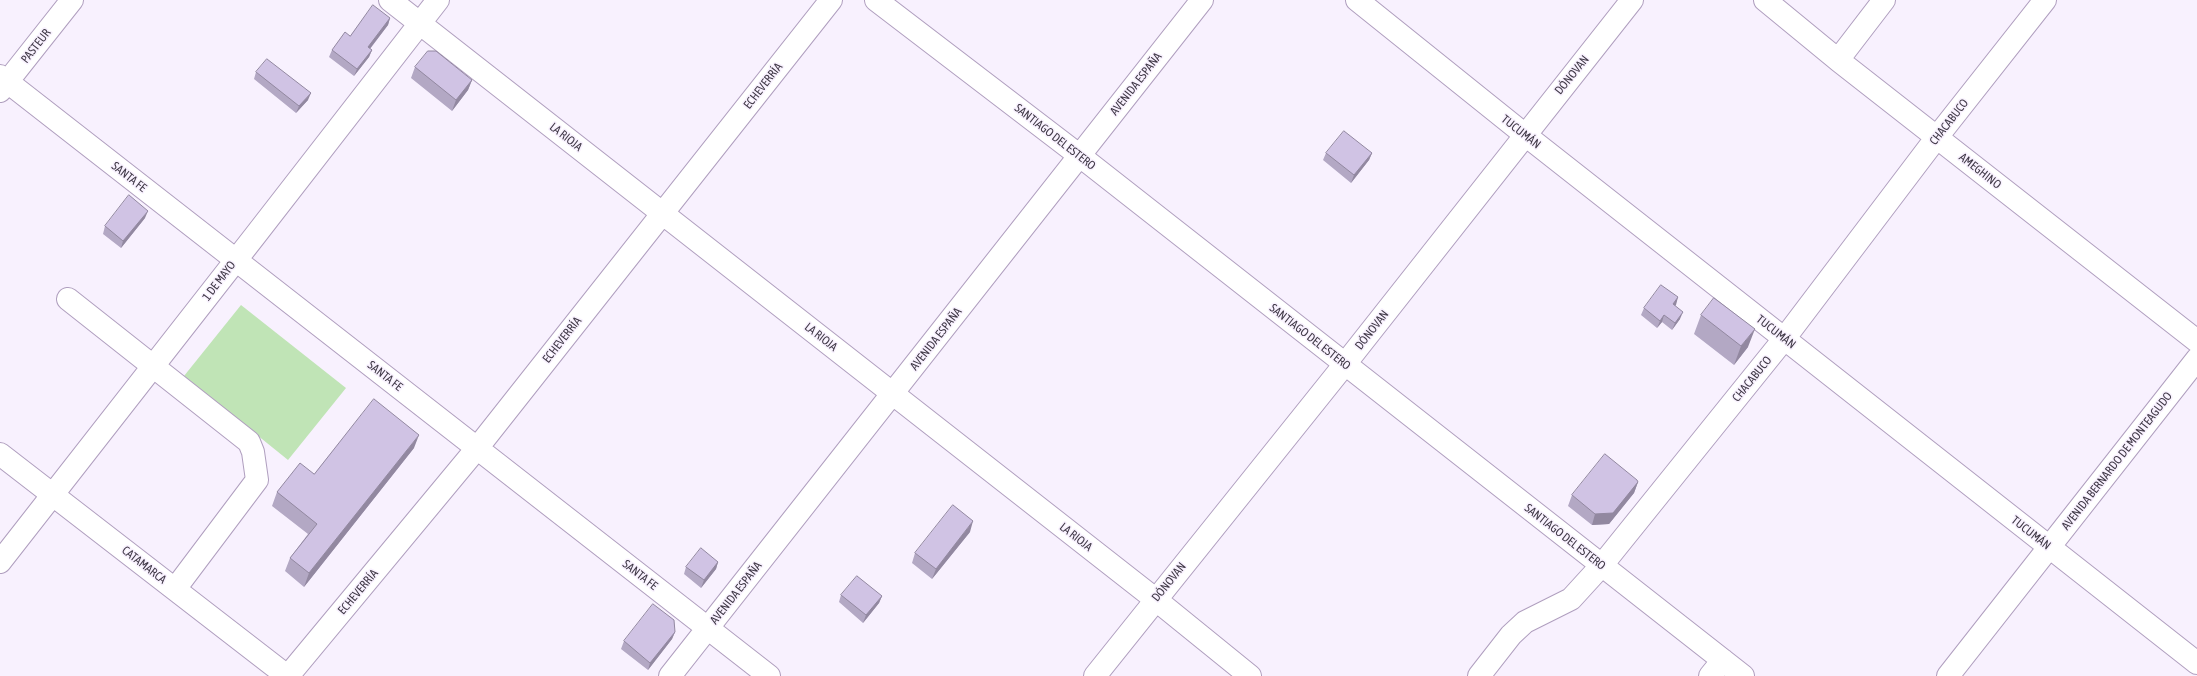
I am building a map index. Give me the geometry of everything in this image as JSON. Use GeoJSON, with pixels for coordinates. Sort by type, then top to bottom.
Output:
{"type":"FeatureCollection","features":[{"type":"Feature","properties":{"kind":"street","name":"PASTEUR"},"geometry":{"type":"LineString","coordinates":[[2,83],[72,0]]}},
{"type":"Feature","properties":{"kind":"street","name":"LA RIOJA"},"geometry":{"type":"LineString","coordinates":[[390,0],[1250,676]]}},
{"type":"Feature","properties":{"kind":"street","name":"1 DE MAYO"},"geometry":{"type":"LineString","coordinates":[[0,562],[154,367],[235,260],[438,0]]}},
{"type":"Feature","properties":{"kind":"street","name":"ECHEVERRÍA"},"geometry":{"type":"LineString","coordinates":[[288,676],[478,447],[831,0]]}},
{"type":"Feature","properties":{"kind":"street","name":"SANTIAGO DEL ESTERO"},"geometry":{"type":"LineString","coordinates":[[876,0],[1080,156],[1602,566],[1717,668],[1743,676]]}},
{"type":"Feature","properties":{"kind":"street","name":"AVENIDA ESPAÑA"},"geometry":{"type":"LineString","coordinates":[[670,676],[1202,0]]}},
{"type":"Feature","properties":{"kind":"street","name":"TUCUMÁN"},"geometry":{"type":"LineString","coordinates":[[1357,0],[1524,134],[2197,663]]}},
{"type":"Feature","properties":{"kind":"street","name":"DÓNOVAN"},"geometry":{"type":"LineString","coordinates":[[1095,676],[1345,364],[1524,134],[1632,0]]}},
{"type":"Feature","properties":{"kind":"street","name":"AMEGHINO"},"geometry":{"type":"LineString","coordinates":[[1764,0],[1838,60],[2197,341]]}},
{"type":"Feature","properties":{"kind":"street"},"geometry":{"type":"LineString","coordinates":[[1838,60],[1884,0]]}},
{"type":"Feature","properties":{"kind":"street","name":"CHACABUCO"},"geometry":{"type":"LineString","coordinates":[[1479,676],[1525,622],[1571,599],[1602,566],[1784,339],[1937,137],[2045,0]]}},
{"type":"Feature","properties":{"kind":"street","name":"SANTA FE"},"geometry":{"type":"LineString","coordinates":[[2,83],[478,447],[769,676]]}},
{"type":"Feature","properties":{"kind":"street"},"geometry":{"type":"LineString","coordinates":[[68,299],[250,442],[257,480],[175,589]]}},
{"type":"Feature","properties":{"kind":"street","name":"AVENIDA BERNARDO DE MONTEAGUDO"},"geometry":{"type":"LineString","coordinates":[[1948,676],[2197,359]]}},
{"type":"Feature","properties":{"kind":"street","name":"CATAMARCA"},"geometry":{"type":"LineString","coordinates":[[0,454],[288,676]]}},
{"type":"Feature","properties":{"kind":"green space"},"geometry":{"type":"Polygon","coordinates":[[[241,305],[346,388],[288,460],[184,376],[241,305]]]}},
{"type":"Feature","properties":{"kind":"building"},"geometry":{"type":"Polygon","coordinates":[[[373,5],[390,18],[368,47],[372,50],[357,69],[332,50],[345,32],[350,36],[373,5]]]}},
{"type":"Feature","properties":{"kind":"building"},"geometry":{"type":"Polygon","coordinates":[[[428,51],[436,51],[472,80],[456,100],[415,67],[428,51]]]}},
{"type":"Feature","properties":{"kind":"building"},"geometry":{"type":"Polygon","coordinates":[[[267,59],[311,93],[299,106],[256,72],[267,59]]]}},
{"type":"Feature","properties":{"kind":"building"},"geometry":{"type":"Polygon","coordinates":[[[1344,131],[1372,153],[1354,175],[1326,153],[1344,131]]]}},
{"type":"Feature","properties":{"kind":"building"},"geometry":{"type":"Polygon","coordinates":[[[129,195],[148,211],[123,241],[105,226],[129,195]]]}},
{"type":"Feature","properties":{"kind":"building"},"geometry":{"type":"Polygon","coordinates":[[[1661,285],[1678,297],[1673,304],[1683,312],[1675,323],[1664,315],[1660,321],[1644,308],[1661,285]]]}},
{"type":"Feature","properties":{"kind":"building"},"geometry":{"type":"Polygon","coordinates":[[[1714,298],[1755,329],[1741,346],[1701,315],[1714,298]]]}},
{"type":"Feature","properties":{"kind":"building"},"geometry":{"type":"Polygon","coordinates":[[[374,399],[419,435],[309,573],[290,558],[317,524],[277,492],[300,463],[314,474],[374,399]]]}},
{"type":"Feature","properties":{"kind":"building"},"geometry":{"type":"Polygon","coordinates":[[[1605,454],[1638,482],[1613,513],[1595,514],[1572,495],[1605,454]]]}},
{"type":"Feature","properties":{"kind":"building"},"geometry":{"type":"Polygon","coordinates":[[[953,505],[973,521],[936,569],[915,553],[953,505]]]}},
{"type":"Feature","properties":{"kind":"building"},"geometry":{"type":"Polygon","coordinates":[[[701,548],[718,562],[704,580],[686,567],[701,548]]]}},
{"type":"Feature","properties":{"kind":"building"},"geometry":{"type":"Polygon","coordinates":[[[857,576],[882,596],[866,615],[841,595],[857,576]]]}},
{"type":"Feature","properties":{"kind":"building"},"geometry":{"type":"Polygon","coordinates":[[[653,604],[674,620],[675,632],[650,663],[624,641],[653,604]]]}}]}
